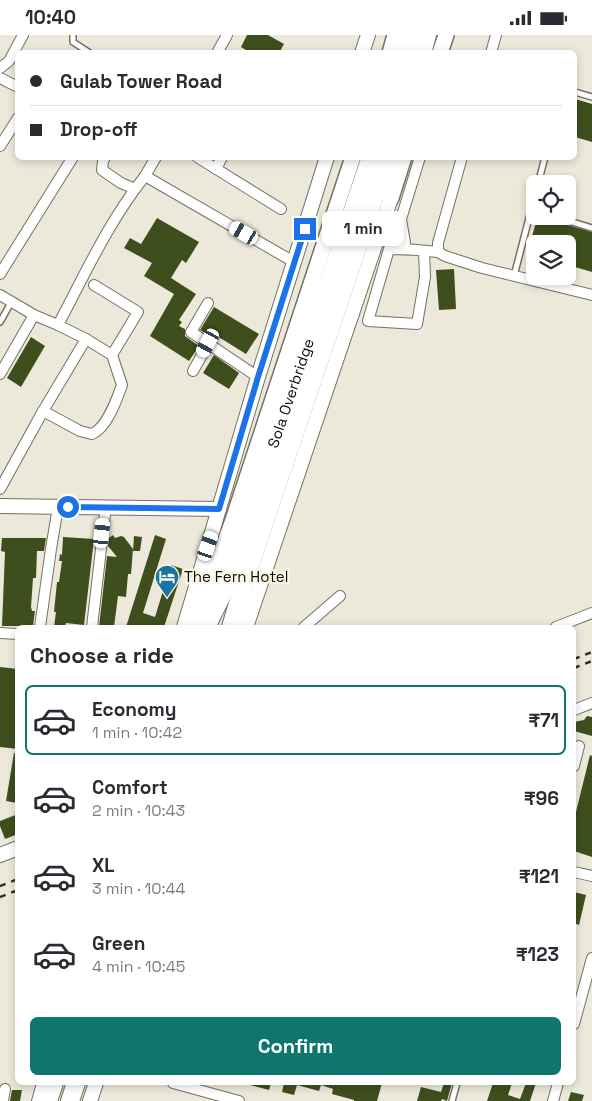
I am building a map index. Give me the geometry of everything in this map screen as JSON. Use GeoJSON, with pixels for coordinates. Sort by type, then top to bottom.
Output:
{"type":"FeatureCollection","features":[{"type":"Feature","properties":{"kind":"highway"},"geometry":{"type":"LineString","coordinates":[[405,50],[410,35]]}},
{"type":"Feature","properties":{"kind":"highway"},"geometry":{"type":"LineString","coordinates":[[423,50],[427,35]]}},
{"type":"Feature","properties":{"kind":"highway","name":"Sola Overbridge"},"geometry":{"type":"LineString","coordinates":[[207,625],[224,591],[371,160]]}},
{"type":"Feature","properties":{"kind":"highway","name":"Sola Overbridge"},"geometry":{"type":"LineString","coordinates":[[236,625],[246,577],[387,160]]}},
{"type":"Feature","properties":{"kind":"highway"},"geometry":{"type":"LineString","coordinates":[[48,1101],[53,1085]]}},
{"type":"Feature","properties":{"kind":"highway"},"geometry":{"type":"LineString","coordinates":[[70,1101],[75,1085]]}},
{"type":"Feature","properties":{"kind":"main road"},"geometry":{"type":"LineString","coordinates":[[391,50],[395,35]]}},
{"type":"Feature","properties":{"kind":"main road"},"geometry":{"type":"LineString","coordinates":[[441,50],[446,35]]}},
{"type":"Feature","properties":{"kind":"main road"},"geometry":{"type":"LineString","coordinates":[[199,625],[199,615],[233,520],[352,160]]}},
{"type":"Feature","properties":{"kind":"main road"},"geometry":{"type":"LineString","coordinates":[[391,198],[403,160]]}},
{"type":"Feature","properties":{"kind":"street"},"geometry":{"type":"LineString","coordinates":[[0,68],[9,61],[23,35]]}},
{"type":"Feature","properties":{"kind":"street"},"geometry":{"type":"LineString","coordinates":[[218,50],[226,35]]}},
{"type":"Feature","properties":{"kind":"street"},"geometry":{"type":"LineString","coordinates":[[363,50],[368,35]]}},
{"type":"Feature","properties":{"kind":"street"},"geometry":{"type":"LineString","coordinates":[[492,50],[496,35]]}},
{"type":"Feature","properties":{"kind":"street"},"geometry":{"type":"LineString","coordinates":[[0,78],[15,86]]}},
{"type":"Feature","properties":{"kind":"street"},"geometry":{"type":"LineString","coordinates":[[0,146],[15,124]]}},
{"type":"Feature","properties":{"kind":"street"},"geometry":{"type":"LineString","coordinates":[[0,274],[71,160]]}},
{"type":"Feature","properties":{"kind":"street"},"geometry":{"type":"LineString","coordinates":[[104,160],[102,170],[121,183],[135,189]]}},
{"type":"Feature","properties":{"kind":"street"},"geometry":{"type":"LineString","coordinates":[[58,325],[105,235],[145,177],[154,160]]}},
{"type":"Feature","properties":{"kind":"street"},"geometry":{"type":"LineString","coordinates":[[202,160],[281,209]]}},
{"type":"Feature","properties":{"kind":"street"},"geometry":{"type":"LineString","coordinates":[[216,169],[220,160]]}},
{"type":"Feature","properties":{"kind":"street"},"geometry":{"type":"LineString","coordinates":[[185,625],[258,377],[326,160]]}},
{"type":"Feature","properties":{"kind":"street"},"geometry":{"type":"LineString","coordinates":[[236,625],[391,198],[411,160]]}},
{"type":"Feature","properties":{"kind":"street"},"geometry":{"type":"LineString","coordinates":[[406,249],[402,219],[419,160]]}},
{"type":"Feature","properties":{"kind":"street"},"geometry":{"type":"LineString","coordinates":[[438,252],[438,243],[461,160]]}},
{"type":"Feature","properties":{"kind":"street"},"geometry":{"type":"LineString","coordinates":[[145,177],[294,262]]}},
{"type":"Feature","properties":{"kind":"street"},"geometry":{"type":"LineString","coordinates":[[424,251],[425,277],[417,324],[368,321],[389,249],[406,249],[438,252],[445,256],[514,276],[592,295]]}},
{"type":"Feature","properties":{"kind":"street"},"geometry":{"type":"LineString","coordinates":[[94,285],[141,314],[112,355]]}},
{"type":"Feature","properties":{"kind":"street"},"geometry":{"type":"LineString","coordinates":[[0,295],[34,315],[86,339],[112,355],[122,385],[106,421],[95,433],[88,434],[80,431],[43,411]]}},
{"type":"Feature","properties":{"kind":"street"},"geometry":{"type":"LineString","coordinates":[[208,303],[191,332],[258,377]]}},
{"type":"Feature","properties":{"kind":"street"},"geometry":{"type":"LineString","coordinates":[[0,374],[34,315]]}},
{"type":"Feature","properties":{"kind":"street"},"geometry":{"type":"LineString","coordinates":[[0,489],[86,339]]}},
{"type":"Feature","properties":{"kind":"street"},"geometry":{"type":"LineString","coordinates":[[193,371],[208,343]]}},
{"type":"Feature","properties":{"kind":"street"},"geometry":{"type":"LineString","coordinates":[[0,506],[218,513]]}},
{"type":"Feature","properties":{"kind":"street"},"geometry":{"type":"LineString","coordinates":[[0,512],[105,514],[218,513]]}},
{"type":"Feature","properties":{"kind":"street"},"geometry":{"type":"LineString","coordinates":[[40,625],[57,513]]}},
{"type":"Feature","properties":{"kind":"street"},"geometry":{"type":"LineString","coordinates":[[92,625],[105,514]]}},
{"type":"Feature","properties":{"kind":"street"},"geometry":{"type":"LineString","coordinates":[[306,625],[340,596]]}},
{"type":"Feature","properties":{"kind":"street"},"geometry":{"type":"LineString","coordinates":[[561,625],[592,613]]}},
{"type":"Feature","properties":{"kind":"street"},"geometry":{"type":"LineString","coordinates":[[0,633],[15,634]]}},
{"type":"Feature","properties":{"kind":"street"},"geometry":{"type":"LineString","coordinates":[[576,708],[592,703]]}},
{"type":"Feature","properties":{"kind":"street"},"geometry":{"type":"LineString","coordinates":[[576,758],[579,746]]}},
{"type":"Feature","properties":{"kind":"street"},"geometry":{"type":"LineString","coordinates":[[0,855],[15,849]]}},
{"type":"Feature","properties":{"kind":"street"},"geometry":{"type":"LineString","coordinates":[[576,872],[592,876]]}},
{"type":"Feature","properties":{"kind":"street"},"geometry":{"type":"LineString","coordinates":[[576,1019],[586,993],[592,958]]}},
{"type":"Feature","properties":{"kind":"street"},"geometry":{"type":"LineString","coordinates":[[36,1101],[41,1085]]}},
{"type":"Feature","properties":{"kind":"street"},"geometry":{"type":"LineString","coordinates":[[90,1101],[95,1085]]}},
{"type":"Feature","properties":{"kind":"street"},"geometry":{"type":"LineString","coordinates":[[179,1085],[239,1101]]}},
{"type":"Feature","properties":{"kind":"street"},"geometry":{"type":"LineString","coordinates":[[553,1101],[557,1085]]}},
{"type":"Feature","properties":{"kind":"street"},"geometry":{"type":"LineString","coordinates":[[3,1101],[5,1089]]}},
{"type":"Feature","properties":{"kind":"lane"},"geometry":{"type":"LineString","coordinates":[[73,35],[73,42],[85,50]]}},
{"type":"Feature","properties":{"kind":"lane"},"geometry":{"type":"LineString","coordinates":[[577,93],[592,97]]}},
{"type":"Feature","properties":{"kind":"lane"},"geometry":{"type":"LineString","coordinates":[[540,175],[544,160]]}},
{"type":"Feature","properties":{"kind":"lane"},"geometry":{"type":"LineString","coordinates":[[576,223],[592,228]]}},
{"type":"Feature","properties":{"kind":"lane"},"geometry":{"type":"LineString","coordinates":[[514,276],[529,225]]}},
{"type":"Feature","properties":{"kind":"lane"},"geometry":{"type":"LineString","coordinates":[[0,322],[12,301]]}},
{"type":"Feature","properties":{"kind":"lane"},"geometry":{"type":"LineString","coordinates":[[452,1101],[456,1085]]}},
{"type":"Feature","properties":{"kind":"building"},"geometry":{"type":"Polygon","coordinates":[[[247,35],[268,35],[284,44],[281,50],[246,50],[241,47],[247,35]]]}},
{"type":"Feature","properties":{"kind":"building"},"geometry":{"type":"Polygon","coordinates":[[[577,100],[592,104],[592,142],[577,138],[577,100]]]}},
{"type":"Feature","properties":{"kind":"building"},"geometry":{"type":"Polygon","coordinates":[[[157,218],[199,242],[186,263],[182,260],[171,278],[196,294],[179,320],[182,322],[179,326],[185,329],[185,336],[199,346],[189,361],[150,336],[174,294],[144,276],[152,263],[124,248],[130,238],[141,244],[157,218]]]}},
{"type":"Feature","properties":{"kind":"building"},"geometry":{"type":"Polygon","coordinates":[[[535,225],[568,225],[592,232],[592,272],[576,267],[576,235],[532,235],[535,225]]]}},
{"type":"Feature","properties":{"kind":"building"},"geometry":{"type":"Polygon","coordinates":[[[454,269],[456,309],[439,310],[436,270],[454,269]]]}},
{"type":"Feature","properties":{"kind":"building"},"geometry":{"type":"Polygon","coordinates":[[[214,307],[259,334],[246,354],[209,331],[207,334],[200,330],[214,307]]]}},
{"type":"Feature","properties":{"kind":"building"},"geometry":{"type":"Polygon","coordinates":[[[31,337],[45,346],[21,387],[7,378],[31,337]]]}},
{"type":"Feature","properties":{"kind":"building"},"geometry":{"type":"Polygon","coordinates":[[[214,355],[239,373],[229,389],[203,373],[214,355]]]}},
{"type":"Feature","properties":{"kind":"building"},"geometry":{"type":"Polygon","coordinates":[[[113,535],[115,538],[124,537],[133,549],[131,574],[128,574],[126,597],[118,596],[114,625],[99,625],[107,556],[117,557],[108,546],[109,538],[113,535]]]}},
{"type":"Feature","properties":{"kind":"building"},"geometry":{"type":"Polygon","coordinates":[[[155,535],[166,539],[143,613],[155,617],[171,565],[183,569],[165,625],[127,625],[155,535]]]}},
{"type":"Feature","properties":{"kind":"building"},"geometry":{"type":"Polygon","coordinates":[[[134,536],[142,537],[140,551],[133,551],[134,536]]]}},
{"type":"Feature","properties":{"kind":"building"},"geometry":{"type":"Polygon","coordinates":[[[63,537],[94,539],[84,625],[66,623],[66,625],[54,625],[57,582],[59,582],[62,561],[59,561],[60,554],[62,555],[63,537]]]}},
{"type":"Feature","properties":{"kind":"building"},"geometry":{"type":"Polygon","coordinates":[[[2,538],[46,538],[44,551],[37,551],[36,578],[33,578],[31,607],[32,611],[35,611],[33,625],[2,626],[5,552],[1,551],[2,538]]]}},
{"type":"Feature","properties":{"kind":"building"},"geometry":{"type":"Polygon","coordinates":[[[0,667],[15,669],[15,749],[0,747],[0,667]]]}},
{"type":"Feature","properties":{"kind":"building"},"geometry":{"type":"Polygon","coordinates":[[[587,716],[592,717],[592,736],[576,732],[576,722],[584,720],[587,716]]]}},
{"type":"Feature","properties":{"kind":"building"},"geometry":{"type":"Polygon","coordinates":[[[14,753],[15,803],[6,801],[14,753]]]}},
{"type":"Feature","properties":{"kind":"building"},"geometry":{"type":"Polygon","coordinates":[[[590,755],[592,756],[592,857],[576,852],[576,812],[590,755]]]}},
{"type":"Feature","properties":{"kind":"building"},"geometry":{"type":"Polygon","coordinates":[[[15,815],[15,835],[5,839],[0,821],[15,815]]]}},
{"type":"Feature","properties":{"kind":"building"},"geometry":{"type":"Polygon","coordinates":[[[576,892],[586,895],[579,925],[576,924],[576,892]]]}},
{"type":"Feature","properties":{"kind":"building"},"geometry":{"type":"Polygon","coordinates":[[[250,1085],[270,1085],[269,1090],[250,1085]]]}},
{"type":"Feature","properties":{"kind":"building"},"geometry":{"type":"Polygon","coordinates":[[[284,1085],[297,1085],[294,1095],[282,1092],[284,1085]]]}},
{"type":"Feature","properties":{"kind":"building"},"geometry":{"type":"Polygon","coordinates":[[[297,1085],[321,1085],[319,1091],[297,1085]]]}},
{"type":"Feature","properties":{"kind":"building"},"geometry":{"type":"Polygon","coordinates":[[[321,1085],[381,1085],[377,1101],[354,1101],[332,1094],[333,1089],[321,1085]]]}},
{"type":"Feature","properties":{"kind":"building"},"geometry":{"type":"Polygon","coordinates":[[[443,1085],[451,1085],[447,1101],[442,1099],[441,1101],[417,1101],[421,1087],[441,1092],[443,1085]]]}},
{"type":"Feature","properties":{"kind":"building"},"geometry":{"type":"Polygon","coordinates":[[[492,1085],[511,1085],[508,1095],[520,1099],[525,1085],[535,1085],[530,1101],[487,1101],[492,1085]]]}},
{"type":"Feature","properties":{"kind":"building"},"geometry":{"type":"Polygon","coordinates":[[[12,1090],[22,1090],[20,1101],[10,1101],[12,1090]]]}},
{"type":"Feature","properties":{"kind":"building"},"geometry":{"type":"Polygon","coordinates":[[[571,1092],[584,1095],[582,1101],[568,1101],[571,1092]]]}},
{"type":"Feature","properties":{"kind":"railway"},"geometry":{"type":"LineString","coordinates":[[576,658],[592,652]]}},
{"type":"Feature","properties":{"kind":"railway"},"geometry":{"type":"LineString","coordinates":[[576,667],[592,661]]}},
{"type":"Feature","properties":{"kind":"railway"},"geometry":{"type":"LineString","coordinates":[[0,886],[15,880]]}},
{"type":"Feature","properties":{"kind":"railway"},"geometry":{"type":"LineString","coordinates":[[0,897],[15,891]]}},
{"type":"Feature","properties":{"kind":"place","name":"The Fern Hotel"},"geometry":{"type":"Point","coordinates":[167,598]}},
{"type":"Feature","properties":{"kind":"route"},"geometry":{"type":"LineString","coordinates":[[68,507],[219,509],[305,229]]}}]}
